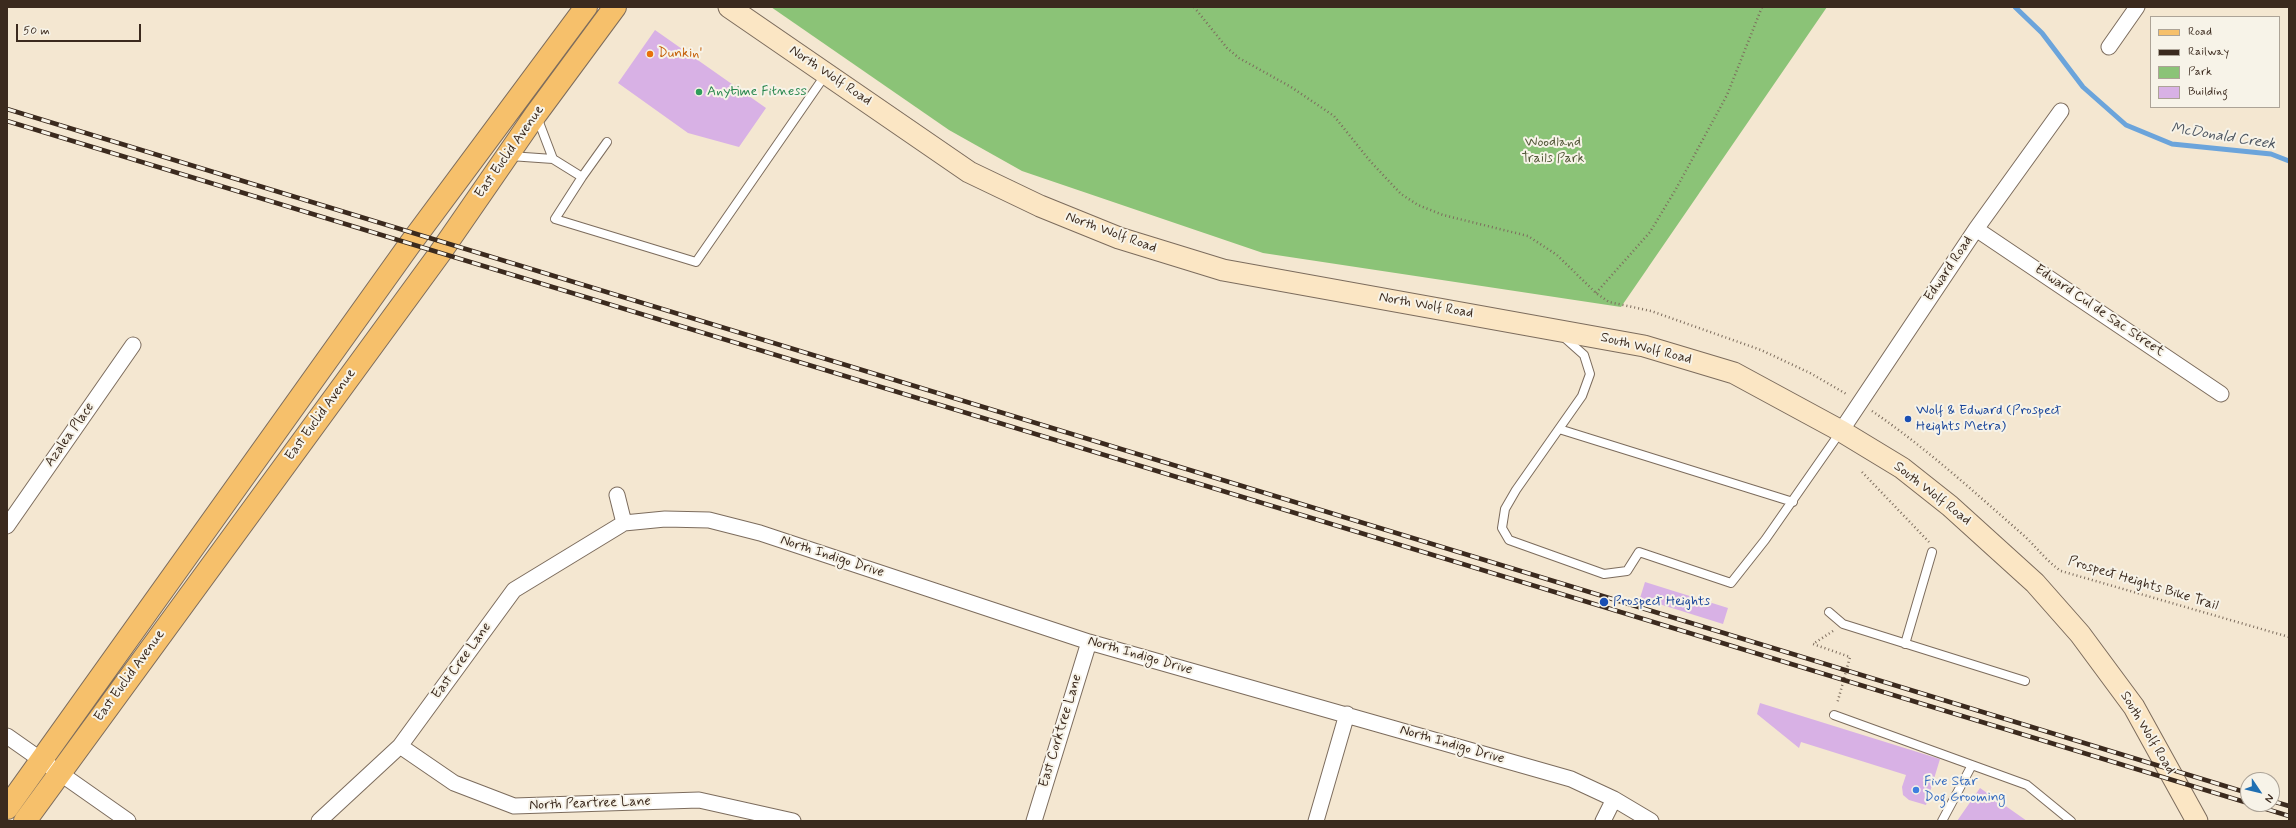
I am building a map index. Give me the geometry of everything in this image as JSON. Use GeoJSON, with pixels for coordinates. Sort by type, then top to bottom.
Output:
{"type":"FeatureCollection","features":[{"type":"Feature","properties":{"kind":"main road","name":"East Euclid Avenue"},"geometry":{"type":"LineString","coordinates":[[7,808],[410,244],[586,7]]}},
{"type":"Feature","properties":{"kind":"main road","name":"East Euclid Avenue"},"geometry":{"type":"LineString","coordinates":[[25,821],[440,253],[536,114],[615,7]]}},
{"type":"Feature","properties":{"kind":"main road","name":"North Wolf Road"},"geometry":{"type":"LineString","coordinates":[[729,7],[969,172],[1040,206],[1119,238],[1223,270],[1546,328]]}},
{"type":"Feature","properties":{"kind":"main road","name":"South Wolf Road"},"geometry":{"type":"LineString","coordinates":[[1546,328],[1644,346],[1734,373],[1841,431],[1902,468],[1944,501],[2035,583],[2080,634],[2134,707],[2197,821]]}},
{"type":"Feature","properties":{"kind":"street"},"geometry":{"type":"LineString","coordinates":[[2109,47],[2137,7]]}},
{"type":"Feature","properties":{"kind":"street","name":"Edward Road"},"geometry":{"type":"LineString","coordinates":[[1841,431],[1976,229],[2061,111]]}},
{"type":"Feature","properties":{"kind":"street","name":"Edward Cul de Sac Street"},"geometry":{"type":"LineString","coordinates":[[1976,229],[2222,394]]}},
{"type":"Feature","properties":{"kind":"street","name":"Azalea Place"},"geometry":{"type":"LineString","coordinates":[[7,526],[133,345]]}},
{"type":"Feature","properties":{"kind":"street"},"geometry":{"type":"LineString","coordinates":[[617,496],[624,523]]}},
{"type":"Feature","properties":{"kind":"street","name":"North Indigo Drive"},"geometry":{"type":"LineString","coordinates":[[624,523],[665,519],[709,520],[738,528],[1089,642],[1347,714],[1571,779],[1614,799],[1651,821]]}},
{"type":"Feature","properties":{"kind":"street","name":"East Cree Lane"},"geometry":{"type":"LineString","coordinates":[[319,821],[400,746],[514,590],[624,523]]}},
{"type":"Feature","properties":{"kind":"street","name":"East Corktree Lane"},"geometry":{"type":"LineString","coordinates":[[1034,821],[1089,642]]}},
{"type":"Feature","properties":{"kind":"street"},"geometry":{"type":"LineString","coordinates":[[1316,821],[1347,714]]}},
{"type":"Feature","properties":{"kind":"street"},"geometry":{"type":"LineString","coordinates":[[7,736],[128,821]]}},
{"type":"Feature","properties":{"kind":"street","name":"North Peartree Lane"},"geometry":{"type":"LineString","coordinates":[[400,746],[454,783],[514,806],[699,800],[794,821]]}},
{"type":"Feature","properties":{"kind":"street"},"geometry":{"type":"LineString","coordinates":[[1604,821],[1614,799]]}},
{"type":"Feature","properties":{"kind":"lane"},"geometry":{"type":"LineString","coordinates":[[607,142],[582,177],[556,219],[696,262],[826,73]]}},
{"type":"Feature","properties":{"kind":"lane"},"geometry":{"type":"LineString","coordinates":[[536,114],[553,159]]}},
{"type":"Feature","properties":{"kind":"lane"},"geometry":{"type":"LineString","coordinates":[[507,156],[553,159],[582,177]]}},
{"type":"Feature","properties":{"kind":"lane"},"geometry":{"type":"LineString","coordinates":[[1546,328],[1573,343],[1584,355],[1590,374],[1582,396],[1516,490],[1505,509],[1502,528],[1509,540],[1604,574],[1627,571],[1640,552],[1731,583],[1793,502],[1841,431]]}},
{"type":"Feature","properties":{"kind":"lane"},"geometry":{"type":"LineString","coordinates":[[1559,429],[1793,502]]}},
{"type":"Feature","properties":{"kind":"lane"},"geometry":{"type":"LineString","coordinates":[[1905,644],[1932,552]]}},
{"type":"Feature","properties":{"kind":"lane"},"geometry":{"type":"LineString","coordinates":[[1829,612],[1843,624],[2025,681]]}},
{"type":"Feature","properties":{"kind":"lane"},"geometry":{"type":"LineString","coordinates":[[1834,714],[2027,785],[2071,821]]}},
{"type":"Feature","properties":{"kind":"lane"},"geometry":{"type":"LineString","coordinates":[[1942,821],[1972,765]]}},
{"type":"Feature","properties":{"kind":"path"},"geometry":{"type":"LineString","coordinates":[[1194,7],[1227,48],[1239,58],[1291,87],[1334,116],[1370,161],[1401,194],[1418,205],[1443,215],[1528,236],[1557,255],[1596,293],[1609,302],[1650,311],[1761,350],[1810,373],[1848,395]]}},
{"type":"Feature","properties":{"kind":"path"},"geometry":{"type":"LineString","coordinates":[[1596,293],[1650,232],[1676,189],[1727,95],[1762,7]]}},
{"type":"Feature","properties":{"kind":"path","name":"Prospect Heights Bike Trail"},"geometry":{"type":"LineString","coordinates":[[1878,415],[1923,448],[2026,537],[2049,563],[2061,571],[2289,637]]}},
{"type":"Feature","properties":{"kind":"path"},"geometry":{"type":"LineString","coordinates":[[1862,472],[1870,483],[1928,539],[1932,552]]}},
{"type":"Feature","properties":{"kind":"path"},"geometry":{"type":"LineString","coordinates":[[1834,714],[1850,657],[1813,644],[1843,624]]}},
{"type":"Feature","properties":{"kind":"green space","name":"Woodland Trails Park"},"geometry":{"type":"Polygon","coordinates":[[[771,7],[1827,7],[1621,307],[1263,253],[1022,171],[949,130],[771,7]]]}},
{"type":"Feature","properties":{"kind":"building"},"geometry":{"type":"Polygon","coordinates":[[[655,30],[766,108],[739,147],[688,133],[618,83],[655,30]]]}},
{"type":"Feature","properties":{"kind":"building"},"geometry":{"type":"Polygon","coordinates":[[[1645,582],[1728,608],[1723,624],[1640,598],[1645,582]]]}},
{"type":"Feature","properties":{"kind":"building"},"geometry":{"type":"Polygon","coordinates":[[[1760,703],[1940,759],[1926,805],[1909,800],[1903,795],[1902,787],[1906,775],[1801,742],[1799,748],[1757,714],[1760,703]]]}},
{"type":"Feature","properties":{"kind":"building"},"geometry":{"type":"Polygon","coordinates":[[[1980,788],[2027,821],[1957,821],[1980,788]]]}},
{"type":"Feature","properties":{"kind":"waterway","name":"McDonald Creek"},"geometry":{"type":"LineString","coordinates":[[2015,7],[2042,33],[2083,87],[2126,125],[2172,144],[2271,154],[2289,161]]}},
{"type":"Feature","properties":{"kind":"railway"},"geometry":{"type":"LineString","coordinates":[[7,109],[2240,791]]}},
{"type":"Feature","properties":{"kind":"railway"},"geometry":{"type":"LineString","coordinates":[[7,121],[2240,801]]}},
{"type":"Feature","properties":{"kind":"railway"},"geometry":{"type":"LineString","coordinates":[[2280,803],[2289,806]]}},
{"type":"Feature","properties":{"kind":"railway"},"geometry":{"type":"LineString","coordinates":[[2276,812],[2289,816]]}},
{"type":"Feature","properties":{"kind":"place","name":"Dunkin'"},"geometry":{"type":"Point","coordinates":[650,54]}},
{"type":"Feature","properties":{"kind":"place","name":"Anytime Fitness"},"geometry":{"type":"Point","coordinates":[699,92]}},
{"type":"Feature","properties":{"kind":"place","name":"Wolf & Edward (Prospect Heights Metra)"},"geometry":{"type":"Point","coordinates":[1908,419]}},
{"type":"Feature","properties":{"kind":"place","name":"Prospect Heights"},"geometry":{"type":"Point","coordinates":[1604,602]}},
{"type":"Feature","properties":{"kind":"place","name":"Five Star Dog Grooming"},"geometry":{"type":"Point","coordinates":[1916,790]}}]}
